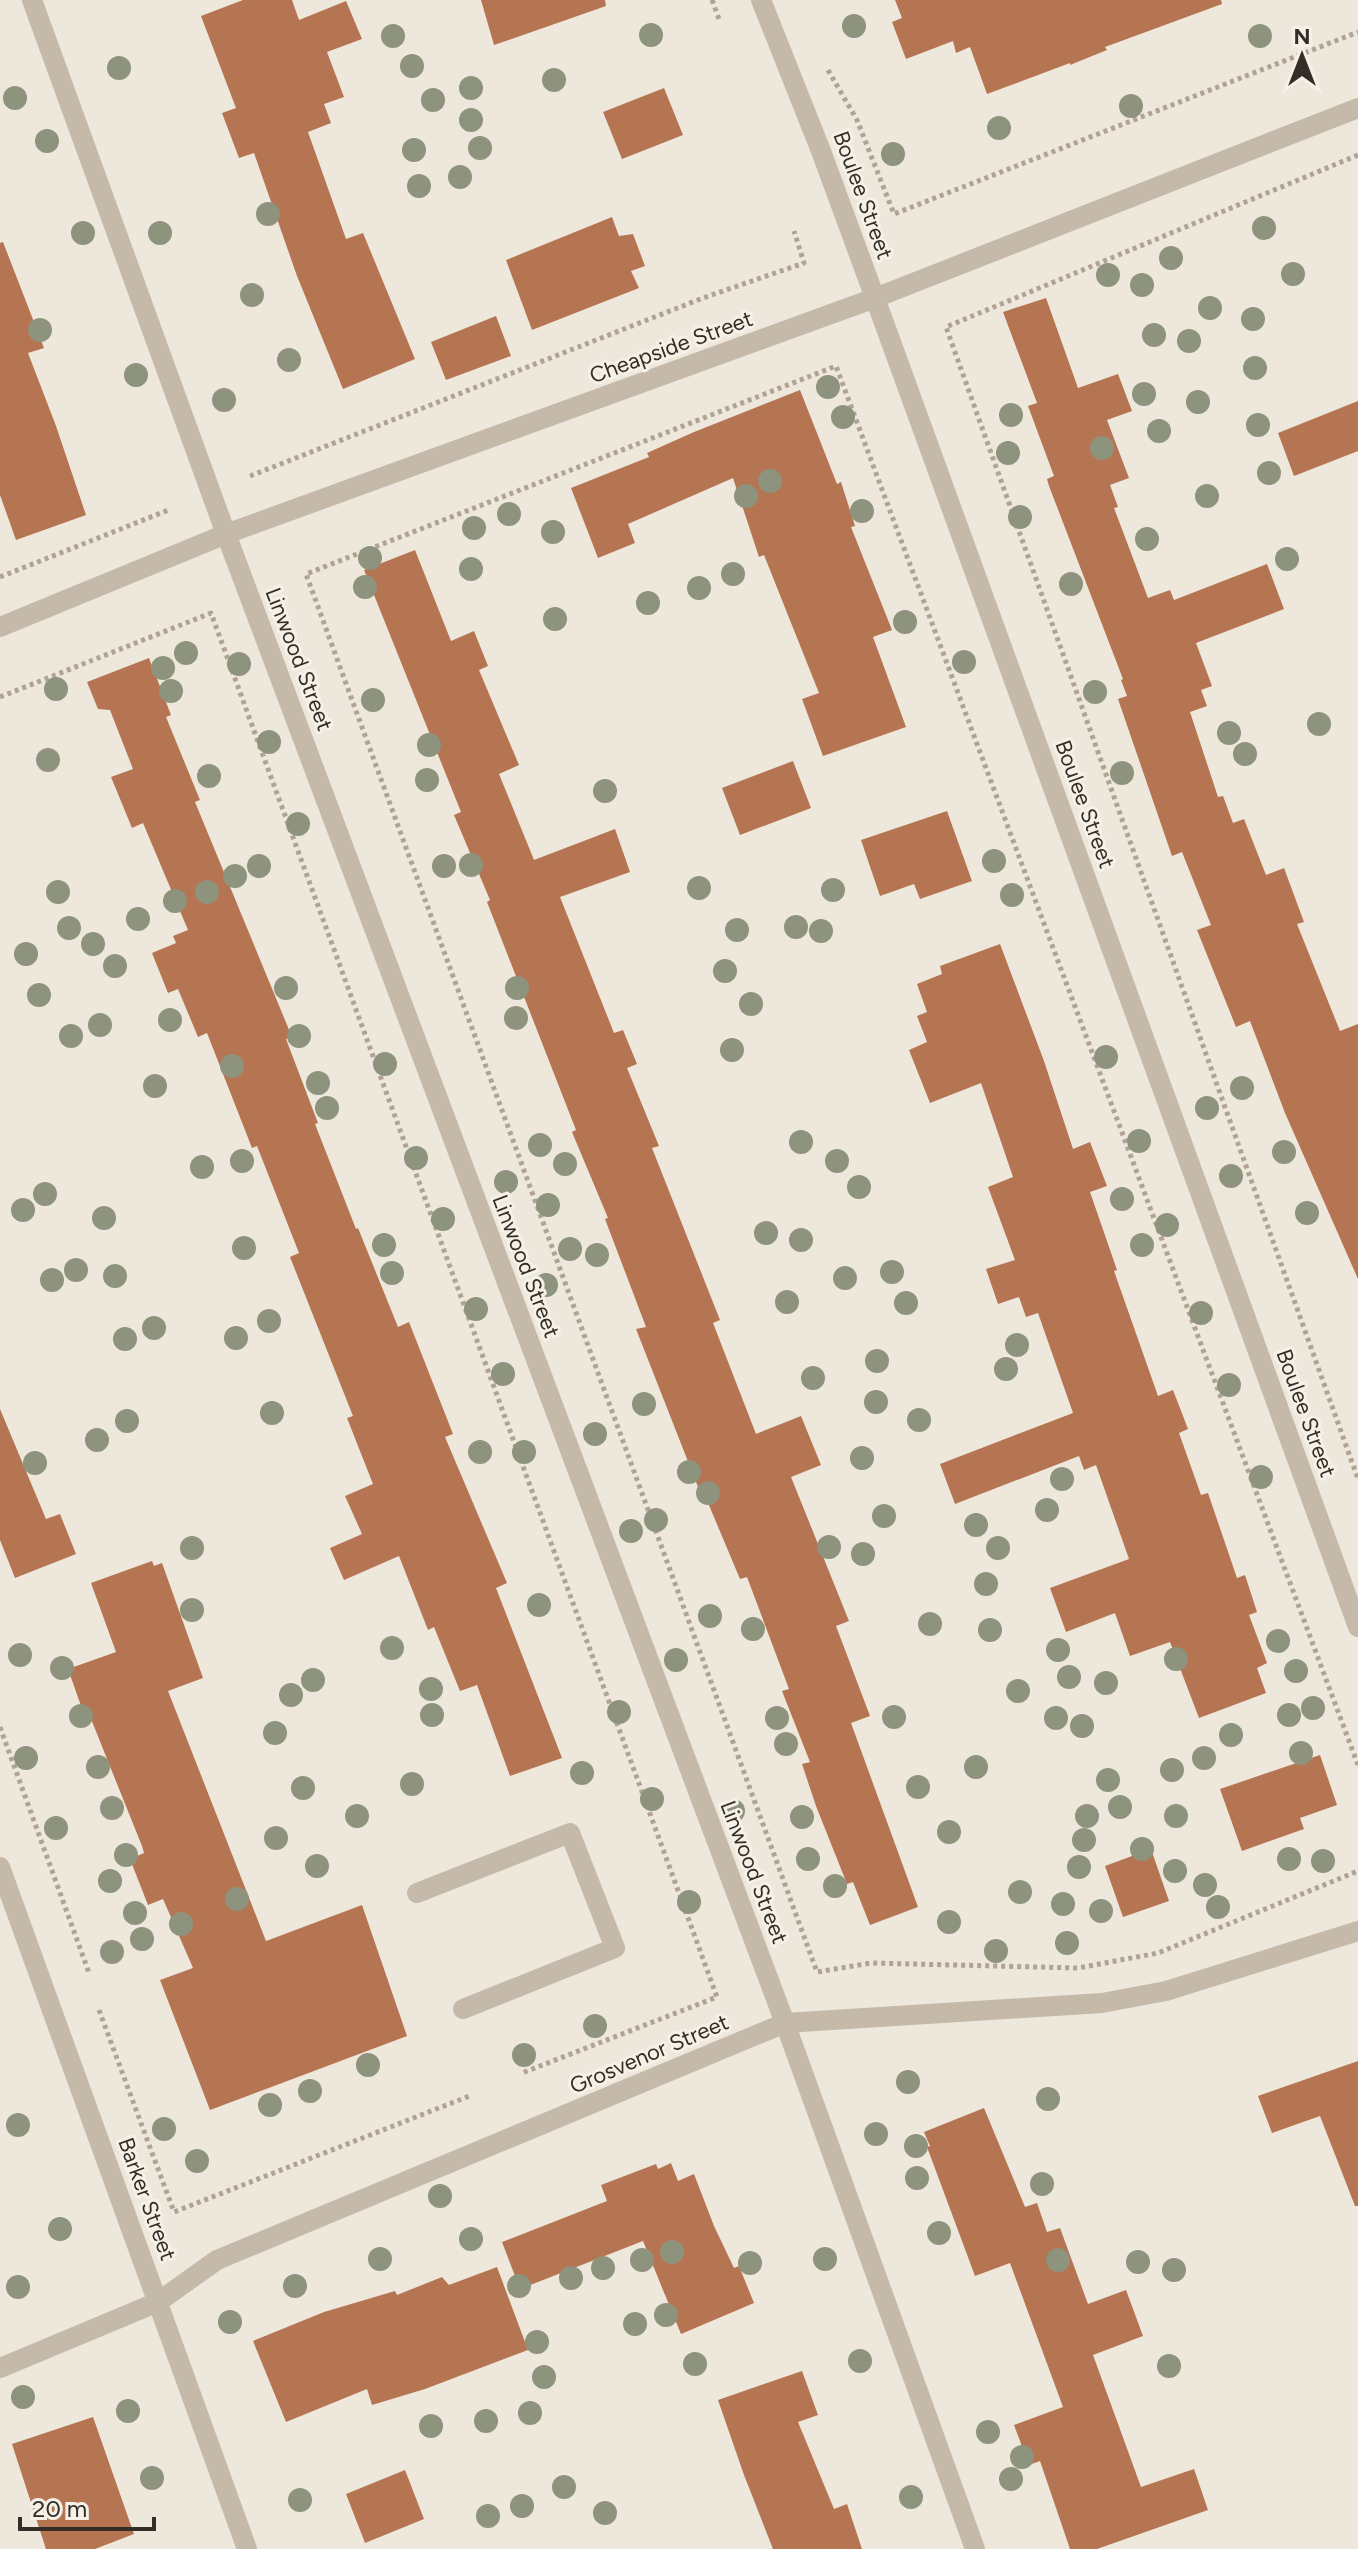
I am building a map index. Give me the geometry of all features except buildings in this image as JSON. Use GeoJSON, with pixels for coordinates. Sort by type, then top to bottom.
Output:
{"type":"FeatureCollection","features":[{"type":"Feature","properties":{"kind":"street","name":"Linwood Street"},"geometry":{"type":"LineString","coordinates":[[32,0],[226,534],[785,2023],[975,2549]]}},
{"type":"Feature","properties":{"kind":"street","name":"Boulee Street"},"geometry":{"type":"LineString","coordinates":[[761,0],[875,298],[1358,1627]]}},
{"type":"Feature","properties":{"kind":"street","name":"Cheapside Street"},"geometry":{"type":"LineString","coordinates":[[0,627],[226,534],[875,298],[1358,108]]}},
{"type":"Feature","properties":{"kind":"street"},"geometry":{"type":"LineString","coordinates":[[417,1893],[570,1833],[615,1948],[463,2009]]}},
{"type":"Feature","properties":{"kind":"street","name":"Barker Street"},"geometry":{"type":"LineString","coordinates":[[0,1867],[247,2549]]}},
{"type":"Feature","properties":{"kind":"street","name":"Grosvenor Street"},"geometry":{"type":"LineString","coordinates":[[0,2368],[158,2302],[217,2260],[785,2023],[1102,2003],[1166,1991],[1358,1931]]}},
{"type":"Feature","properties":{"kind":"path"},"geometry":{"type":"LineString","coordinates":[[712,0],[719,19]]}},
{"type":"Feature","properties":{"kind":"path"},"geometry":{"type":"LineString","coordinates":[[827,68],[857,120],[894,214],[1358,32]]}},
{"type":"Feature","properties":{"kind":"path"},"geometry":{"type":"LineString","coordinates":[[1358,155],[946,327],[1358,1479]]}},
{"type":"Feature","properties":{"kind":"path"},"geometry":{"type":"LineString","coordinates":[[250,476],[703,298],[804,263],[794,231]]}},
{"type":"Feature","properties":{"kind":"path"},"geometry":{"type":"LineString","coordinates":[[1358,1765],[836,366],[306,574],[817,1972],[871,1963],[1078,1968],[1158,1953],[1358,1871]]}},
{"type":"Feature","properties":{"kind":"path"},"geometry":{"type":"LineString","coordinates":[[0,577],[171,509]]}},
{"type":"Feature","properties":{"kind":"path"},"geometry":{"type":"LineString","coordinates":[[0,697],[211,613],[717,1997],[522,2073]]}},
{"type":"Feature","properties":{"kind":"path"},"geometry":{"type":"LineString","coordinates":[[0,1727],[89,1973]]}},
{"type":"Feature","properties":{"kind":"path"},"geometry":{"type":"LineString","coordinates":[[99,2010],[174,2212],[472,2095]]}}]}
